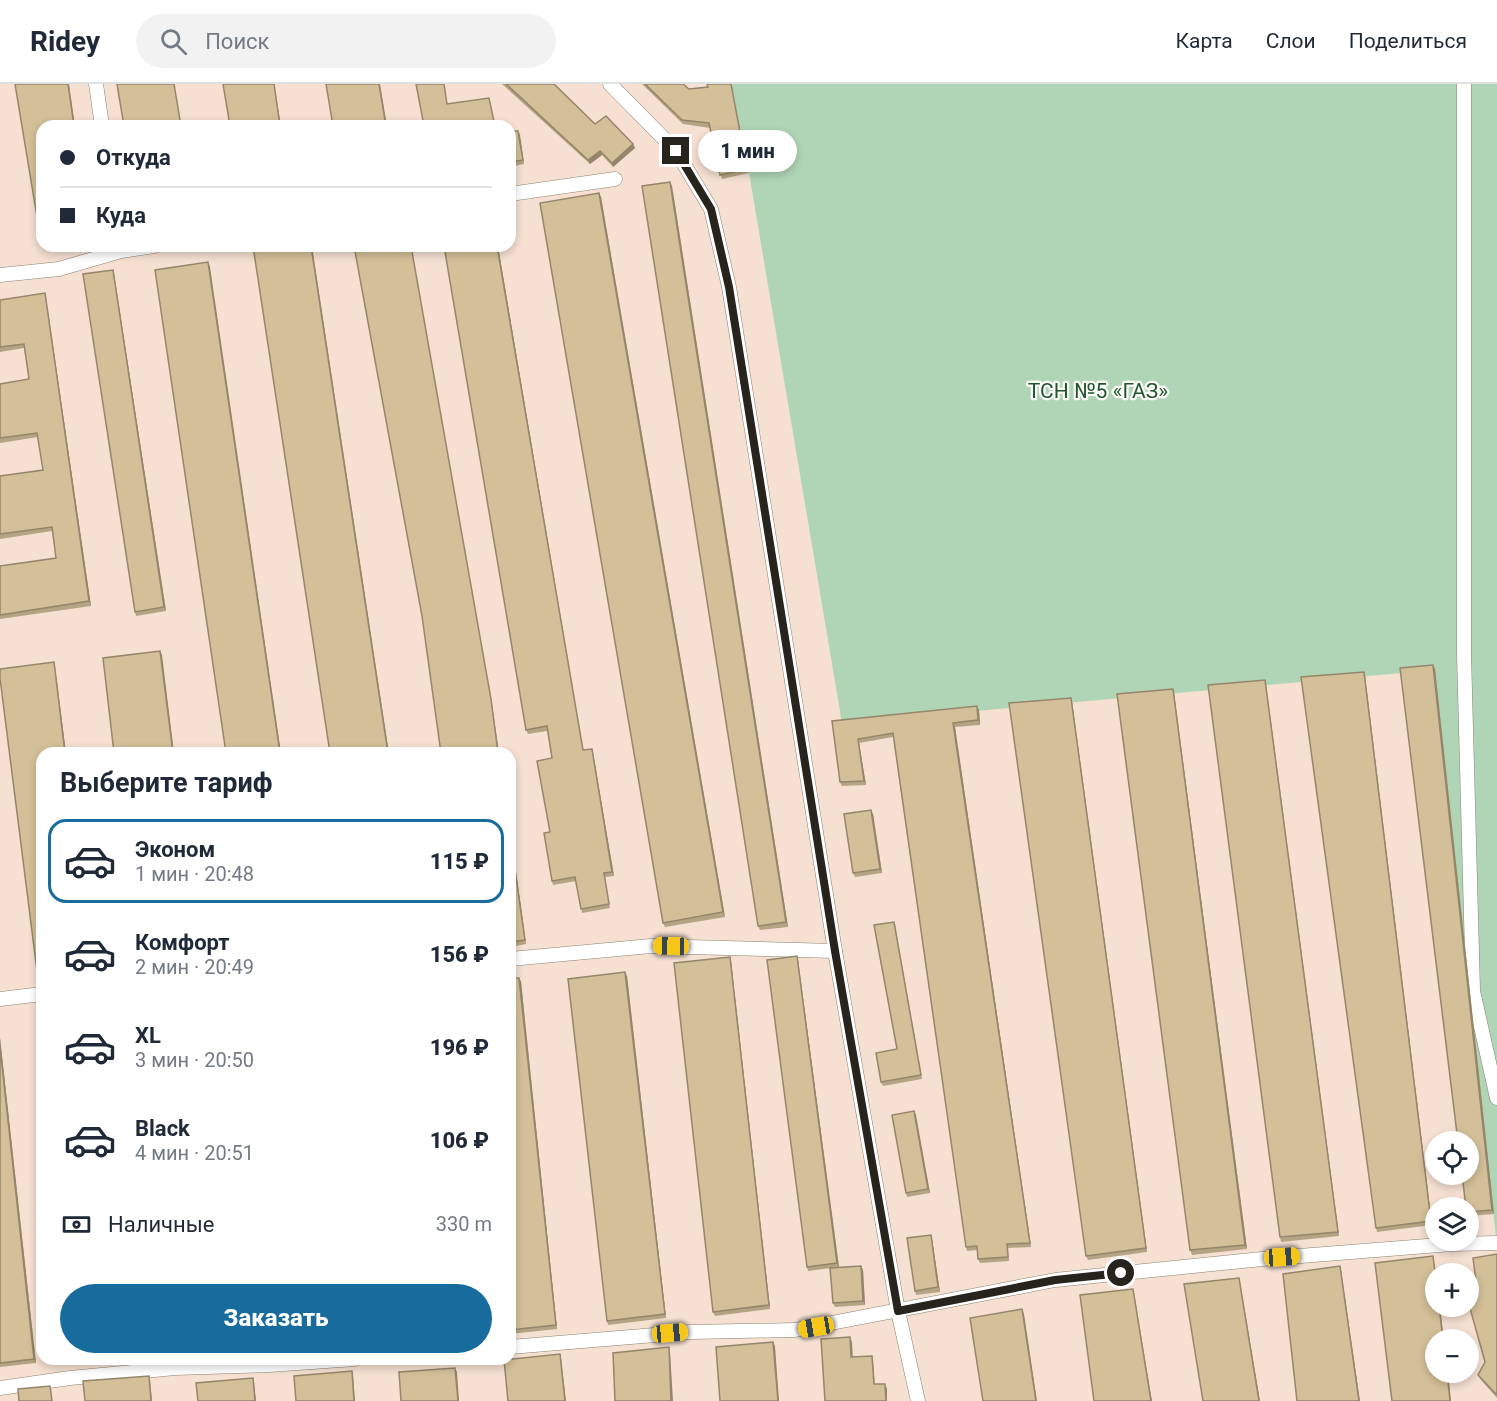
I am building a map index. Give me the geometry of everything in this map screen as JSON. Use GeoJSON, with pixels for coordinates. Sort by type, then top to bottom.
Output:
{"type":"FeatureCollection","features":[{"type":"Feature","properties":{"kind":"lane"},"geometry":{"type":"LineString","coordinates":[[96,84],[101,120]]}},
{"type":"Feature","properties":{"kind":"lane"},"geometry":{"type":"LineString","coordinates":[[610,84],[676,151],[711,209],[729,287],[835,951],[898,1311],[918,1401]]}},
{"type":"Feature","properties":{"kind":"lane"},"geometry":{"type":"LineString","coordinates":[[1464,84],[1464,654],[1473,990],[1497,1098]]}},
{"type":"Feature","properties":{"kind":"lane"},"geometry":{"type":"LineString","coordinates":[[516,194],[615,179]]}},
{"type":"Feature","properties":{"kind":"lane"},"geometry":{"type":"LineString","coordinates":[[0,275],[59,269],[109,252]]}},
{"type":"Feature","properties":{"kind":"lane"},"geometry":{"type":"LineString","coordinates":[[516,958],[651,945],[835,951]]}},
{"type":"Feature","properties":{"kind":"lane"},"geometry":{"type":"LineString","coordinates":[[0,999],[36,995]]}},
{"type":"Feature","properties":{"kind":"lane"},"geometry":{"type":"LineString","coordinates":[[516,1347],[691,1332],[795,1330],[1055,1280],[1262,1259],[1452,1244],[1497,1243]]}},
{"type":"Feature","properties":{"kind":"lane"},"geometry":{"type":"LineString","coordinates":[[0,1388],[70,1378],[175,1368],[269,1365]]}},
{"type":"Feature","properties":{"kind":"shaded area"},"geometry":{"type":"Polygon","coordinates":[[[0,84],[731,84],[749,173],[842,722],[1435,669],[1497,1247],[1497,1401],[0,1401],[0,84]]]}},
{"type":"Feature","properties":{"kind":"green space","name":"ТСН №5 «ГАЗ»"},"geometry":{"type":"Polygon","coordinates":[[[731,84],[1497,84],[1497,1247],[1435,670],[842,723],[749,173],[731,84]]]}},
{"type":"Feature","properties":{"kind":"building"},"geometry":{"type":"Polygon","coordinates":[[[15,84],[68,84],[73,120],[36,120],[36,211],[15,84]]]}},
{"type":"Feature","properties":{"kind":"building"},"geometry":{"type":"Polygon","coordinates":[[[117,84],[174,84],[180,120],[123,120],[117,84]]]}},
{"type":"Feature","properties":{"kind":"building"},"geometry":{"type":"Polygon","coordinates":[[[223,84],[274,84],[279,120],[229,120],[223,84]]]}},
{"type":"Feature","properties":{"kind":"building"},"geometry":{"type":"Polygon","coordinates":[[[326,84],[379,84],[385,120],[332,120],[326,84]]]}},
{"type":"Feature","properties":{"kind":"building"},"geometry":{"type":"Polygon","coordinates":[[[416,84],[444,84],[447,104],[489,98],[494,120],[423,120],[416,84]]]}},
{"type":"Feature","properties":{"kind":"building"},"geometry":{"type":"Polygon","coordinates":[[[506,84],[554,84],[595,124],[606,116],[633,144],[612,163],[600,151],[588,160],[506,84]]]}},
{"type":"Feature","properties":{"kind":"building"},"geometry":{"type":"Polygon","coordinates":[[[645,84],[683,84],[689,89],[708,87],[707,84],[731,84],[747,169],[720,175],[709,123],[682,120],[645,84]]]}},
{"type":"Feature","properties":{"kind":"building"},"geometry":{"type":"Polygon","coordinates":[[[516,131],[518,131],[523,160],[516,161],[516,131]]]}},
{"type":"Feature","properties":{"kind":"building"},"geometry":{"type":"Polygon","coordinates":[[[670,182],[786,922],[758,926],[642,186],[670,182]]]}},
{"type":"Feature","properties":{"kind":"building"},"geometry":{"type":"Polygon","coordinates":[[[599,193],[723,912],[663,923],[540,203],[599,193]]]}},
{"type":"Feature","properties":{"kind":"building"},"geometry":{"type":"Polygon","coordinates":[[[254,252],[312,252],[387,747],[329,747],[254,252]]]}},
{"type":"Feature","properties":{"kind":"building"},"geometry":{"type":"Polygon","coordinates":[[[355,252],[412,252],[491,699],[497,747],[440,747],[422,616],[355,252]]]}},
{"type":"Feature","properties":{"kind":"building"},"geometry":{"type":"Polygon","coordinates":[[[445,252],[498,252],[583,750],[592,749],[612,872],[604,873],[609,904],[581,909],[575,877],[552,881],[544,833],[550,832],[537,761],[552,758],[547,726],[526,730],[445,252]]]}},
{"type":"Feature","properties":{"kind":"building"},"geometry":{"type":"Polygon","coordinates":[[[208,262],[279,747],[225,747],[155,270],[208,262]]]}},
{"type":"Feature","properties":{"kind":"building"},"geometry":{"type":"Polygon","coordinates":[[[113,270],[164,607],[135,612],[83,274],[113,270]]]}},
{"type":"Feature","properties":{"kind":"building"},"geometry":{"type":"Polygon","coordinates":[[[45,293],[89,601],[0,615],[0,566],[56,558],[52,527],[0,534],[0,476],[43,470],[37,433],[0,438],[0,384],[29,379],[24,344],[0,347],[0,300],[45,293]]]}},
{"type":"Feature","properties":{"kind":"building"},"geometry":{"type":"Polygon","coordinates":[[[160,651],[172,747],[113,747],[103,658],[160,651]]]}},
{"type":"Feature","properties":{"kind":"building"},"geometry":{"type":"Polygon","coordinates":[[[54,662],[64,747],[36,747],[36,963],[0,678],[0,669],[54,662]]]}},
{"type":"Feature","properties":{"kind":"building"},"geometry":{"type":"Polygon","coordinates":[[[1433,665],[1492,1210],[1479,1211],[1479,1197],[1465,1197],[1463,1185],[1479,1185],[1479,1131],[1457,1131],[1400,668],[1433,665]]]}},
{"type":"Feature","properties":{"kind":"building"},"geometry":{"type":"Polygon","coordinates":[[[1364,672],[1428,1197],[1425,1197],[1425,1222],[1376,1228],[1301,677],[1364,672]]]}},
{"type":"Feature","properties":{"kind":"building"},"geometry":{"type":"Polygon","coordinates":[[[1265,680],[1338,1232],[1280,1237],[1208,685],[1265,680]]]}},
{"type":"Feature","properties":{"kind":"building"},"geometry":{"type":"Polygon","coordinates":[[[1173,689],[1245,1245],[1190,1250],[1117,694],[1173,689]]]}},
{"type":"Feature","properties":{"kind":"building"},"geometry":{"type":"Polygon","coordinates":[[[1071,698],[1146,1248],[1086,1256],[1009,703],[1071,698]]]}},
{"type":"Feature","properties":{"kind":"building"},"geometry":{"type":"Polygon","coordinates":[[[977,706],[978,720],[953,723],[1030,1243],[1007,1244],[1008,1257],[978,1259],[977,1246],[966,1247],[893,733],[858,739],[864,781],[840,782],[832,721],[977,706]]]}},
{"type":"Feature","properties":{"kind":"building"},"geometry":{"type":"Polygon","coordinates":[[[871,810],[880,869],[853,873],[844,814],[871,810]]]}},
{"type":"Feature","properties":{"kind":"building"},"geometry":{"type":"Polygon","coordinates":[[[516,877],[525,940],[516,941],[516,877]]]}},
{"type":"Feature","properties":{"kind":"building"},"geometry":{"type":"Polygon","coordinates":[[[894,922],[921,1075],[881,1082],[876,1053],[897,1049],[874,925],[894,922]]]}},
{"type":"Feature","properties":{"kind":"building"},"geometry":{"type":"Polygon","coordinates":[[[797,956],[837,1263],[807,1267],[767,960],[797,956]]]}},
{"type":"Feature","properties":{"kind":"building"},"geometry":{"type":"Polygon","coordinates":[[[730,957],[769,1305],[713,1312],[674,963],[730,957]]]}},
{"type":"Feature","properties":{"kind":"building"},"geometry":{"type":"Polygon","coordinates":[[[625,972],[665,1314],[607,1321],[568,979],[625,972]]]}},
{"type":"Feature","properties":{"kind":"building"},"geometry":{"type":"Polygon","coordinates":[[[516,978],[519,978],[556,1325],[516,1329],[516,978]]]}},
{"type":"Feature","properties":{"kind":"building"},"geometry":{"type":"Polygon","coordinates":[[[0,1047],[34,1359],[0,1363],[0,1047]]]}},
{"type":"Feature","properties":{"kind":"building"},"geometry":{"type":"Polygon","coordinates":[[[914,1111],[928,1189],[906,1193],[892,1115],[914,1111]]]}},
{"type":"Feature","properties":{"kind":"building"},"geometry":{"type":"Polygon","coordinates":[[[931,1235],[938,1287],[915,1291],[907,1238],[931,1235]]]}},
{"type":"Feature","properties":{"kind":"building"},"geometry":{"type":"Polygon","coordinates":[[[1497,1254],[1497,1395],[1479,1376],[1485,1362],[1479,1340],[1479,1329],[1476,1329],[1472,1317],[1479,1317],[1479,1263],[1474,1263],[1473,1258],[1497,1254]]]}},
{"type":"Feature","properties":{"kind":"building"},"geometry":{"type":"Polygon","coordinates":[[[1433,1256],[1434,1263],[1425,1263],[1425,1317],[1440,1317],[1442,1329],[1425,1329],[1425,1383],[1448,1383],[1450,1401],[1392,1401],[1375,1263],[1433,1256]]]}},
{"type":"Feature","properties":{"kind":"building"},"geometry":{"type":"Polygon","coordinates":[[[861,1266],[863,1301],[833,1303],[830,1268],[861,1266]]]}},
{"type":"Feature","properties":{"kind":"building"},"geometry":{"type":"Polygon","coordinates":[[[1340,1266],[1359,1401],[1297,1401],[1283,1274],[1340,1266]]]}},
{"type":"Feature","properties":{"kind":"building"},"geometry":{"type":"Polygon","coordinates":[[[1239,1278],[1259,1401],[1203,1401],[1184,1284],[1239,1278]]]}},
{"type":"Feature","properties":{"kind":"building"},"geometry":{"type":"Polygon","coordinates":[[[1133,1289],[1151,1401],[1094,1401],[1080,1295],[1133,1289]]]}},
{"type":"Feature","properties":{"kind":"building"},"geometry":{"type":"Polygon","coordinates":[[[1022,1309],[1036,1401],[983,1401],[970,1318],[1022,1309]]]}},
{"type":"Feature","properties":{"kind":"building"},"geometry":{"type":"Polygon","coordinates":[[[850,1337],[851,1357],[872,1356],[874,1384],[885,1384],[886,1401],[825,1401],[821,1339],[850,1337]]]}},
{"type":"Feature","properties":{"kind":"building"},"geometry":{"type":"Polygon","coordinates":[[[773,1342],[778,1401],[720,1401],[716,1347],[773,1342]]]}},
{"type":"Feature","properties":{"kind":"building"},"geometry":{"type":"Polygon","coordinates":[[[669,1347],[671,1401],[615,1401],[613,1353],[669,1347]]]}},
{"type":"Feature","properties":{"kind":"building"},"geometry":{"type":"Polygon","coordinates":[[[560,1354],[565,1401],[508,1401],[504,1365],[516,1365],[516,1359],[560,1354]]]}},
{"type":"Feature","properties":{"kind":"building"},"geometry":{"type":"Polygon","coordinates":[[[455,1368],[458,1401],[401,1401],[399,1372],[455,1368]]]}},
{"type":"Feature","properties":{"kind":"building"},"geometry":{"type":"Polygon","coordinates":[[[352,1371],[354,1401],[296,1401],[294,1376],[352,1371]]]}},
{"type":"Feature","properties":{"kind":"building"},"geometry":{"type":"Polygon","coordinates":[[[149,1376],[151,1401],[85,1401],[83,1381],[149,1376]]]}},
{"type":"Feature","properties":{"kind":"building"},"geometry":{"type":"Polygon","coordinates":[[[253,1378],[255,1401],[198,1401],[196,1383],[253,1378]]]}},
{"type":"Feature","properties":{"kind":"building"},"geometry":{"type":"Polygon","coordinates":[[[50,1386],[52,1401],[19,1401],[18,1389],[50,1386]]]}},
{"type":"Feature","properties":{"kind":"route"},"geometry":{"type":"LineString","coordinates":[[676,151],[711,209],[729,287],[835,951],[898,1311],[1055,1280],[1121,1273]]}}]}
